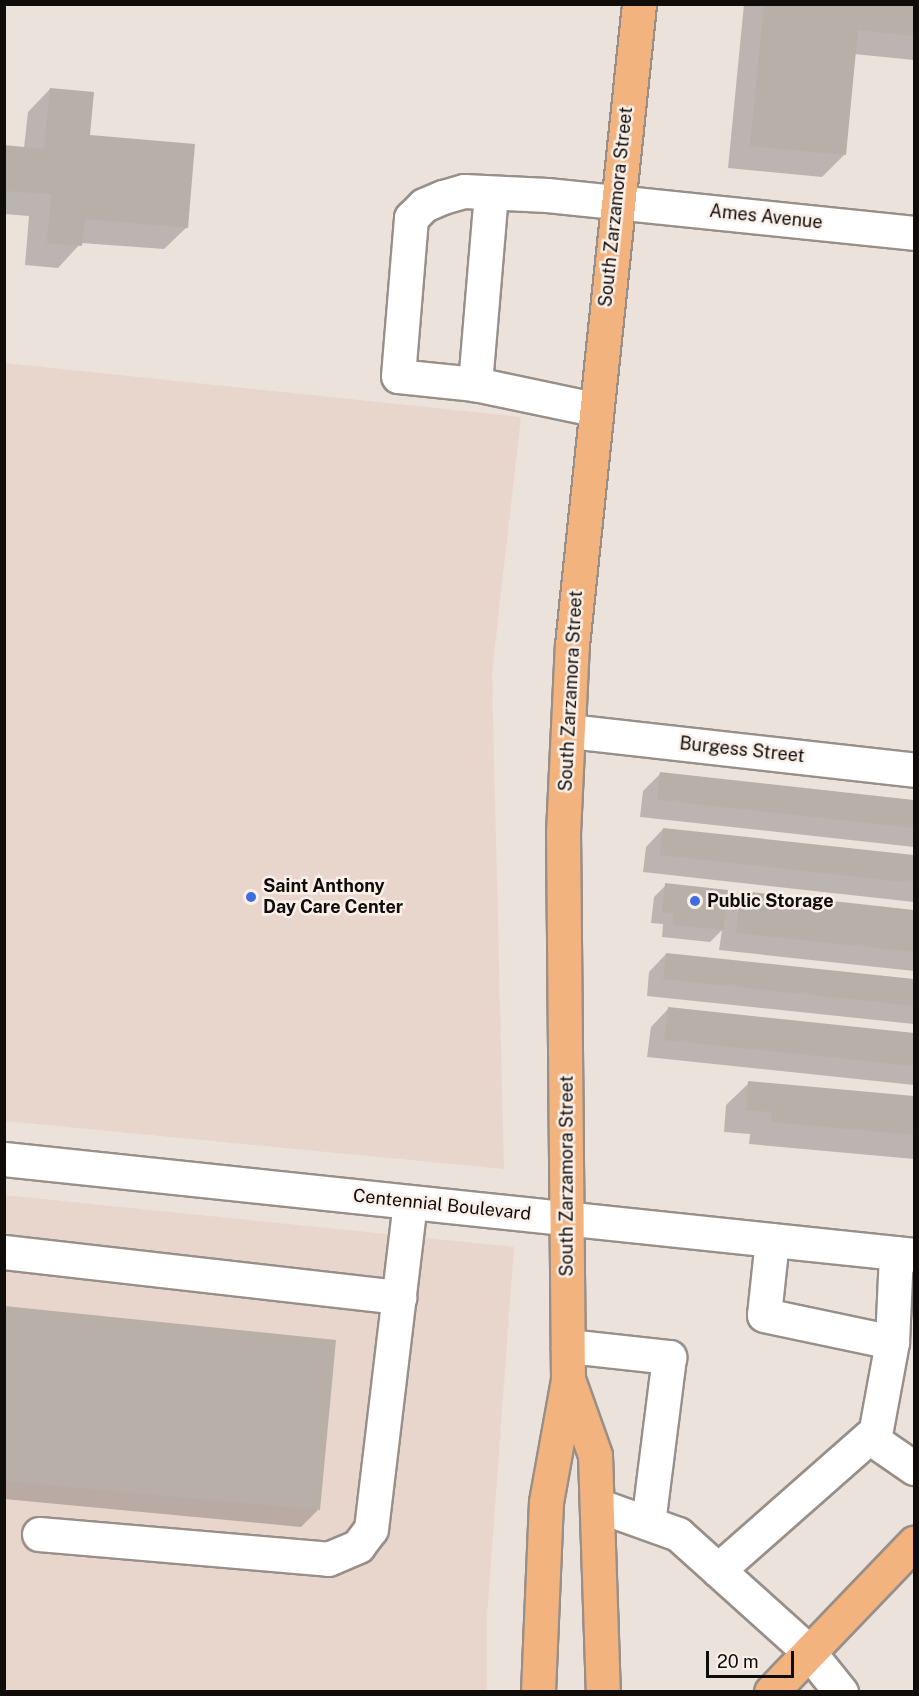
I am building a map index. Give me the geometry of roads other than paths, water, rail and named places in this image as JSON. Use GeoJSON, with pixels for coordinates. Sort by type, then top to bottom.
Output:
{"type":"FeatureCollection","features":[{"type":"Feature","properties":{"kind":"main road","name":"South Zarzamora Street"},"geometry":{"type":"LineString","coordinates":[[538,1692],[546,1502],[568,1380],[563,833],[577,571],[639,4]]}},
{"type":"Feature","properties":{"kind":"main road","name":"South Zarzamora Street"},"geometry":{"type":"LineString","coordinates":[[568,1380],[595,1455],[603,1692]]}},
{"type":"Feature","properties":{"kind":"main road"},"geometry":{"type":"LineString","coordinates":[[771,1692],[808,1651],[915,1543]]}},
{"type":"Feature","properties":{"kind":"street","name":"Ames Avenue"},"geometry":{"type":"LineString","coordinates":[[475,384],[398,376],[411,218],[423,205],[443,197],[464,191],[616,202],[915,233]]}},
{"type":"Feature","properties":{"kind":"street"},"geometry":{"type":"LineString","coordinates":[[491,193],[475,384],[594,410]]}},
{"type":"Feature","properties":{"kind":"street","name":"Burgess Street"},"geometry":{"type":"LineString","coordinates":[[569,731],[915,770]]}},
{"type":"Feature","properties":{"kind":"street","name":"Centennial Boulevard"},"geometry":{"type":"LineString","coordinates":[[4,1159],[905,1254]]}},
{"type":"Feature","properties":{"kind":"street"},"geometry":{"type":"LineString","coordinates":[[39,1534],[328,1559],[358,1546],[371,1529],[410,1202]]}},
{"type":"Feature","properties":{"kind":"street"},"geometry":{"type":"LineString","coordinates":[[772,1240],[764,1315],[892,1342]]}},
{"type":"Feature","properties":{"kind":"street"},"geometry":{"type":"LineString","coordinates":[[4,1252],[399,1296]]}},
{"type":"Feature","properties":{"kind":"street"},"geometry":{"type":"LineString","coordinates":[[874,1440],[905,1254]]}},
{"type":"Feature","properties":{"kind":"street"},"geometry":{"type":"LineString","coordinates":[[568,1346],[669,1357],[648,1523]]}},
{"type":"Feature","properties":{"kind":"street"},"geometry":{"type":"LineString","coordinates":[[718,1570],[869,1437],[915,1467]]}},
{"type":"Feature","properties":{"kind":"street"},"geometry":{"type":"LineString","coordinates":[[597,1504],[678,1534],[808,1651],[841,1692]]}},
{"type":"Feature","properties":{"kind":"place","name":"Saint Anthony Day Care Center"},"geometry":{"type":"Point","coordinates":[251,897]}},
{"type":"Feature","properties":{"kind":"place","name":"Public Storage"},"geometry":{"type":"Point","coordinates":[695,901]}}]}
